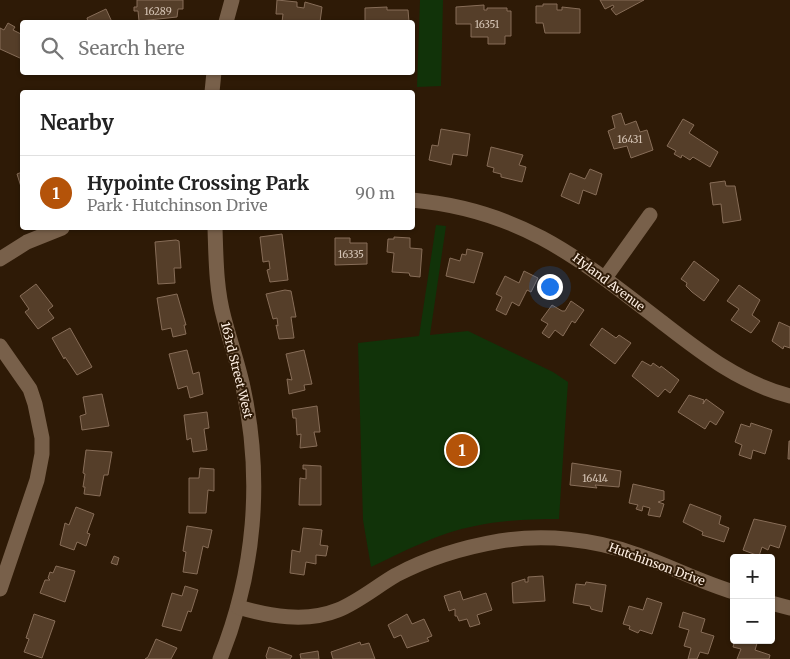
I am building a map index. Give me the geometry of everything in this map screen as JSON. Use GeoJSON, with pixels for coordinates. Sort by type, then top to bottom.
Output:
{"type":"FeatureCollection","features":[{"type":"Feature","properties":{"kind":"street"},"geometry":{"type":"LineString","coordinates":[[227,20],[232,0]]}},
{"type":"Feature","properties":{"kind":"street"},"geometry":{"type":"LineString","coordinates":[[212,90],[214,75]]}},
{"type":"Feature","properties":{"kind":"street","name":"Hyland Avenue"},"geometry":{"type":"LineString","coordinates":[[415,200],[468,209],[525,229],[565,250],[726,369],[747,381],[790,396]]}},
{"type":"Feature","properties":{"kind":"street"},"geometry":{"type":"LineString","coordinates":[[605,278],[650,215]]}},
{"type":"Feature","properties":{"kind":"street"},"geometry":{"type":"LineString","coordinates":[[0,259],[27,242],[57,230]]}},
{"type":"Feature","properties":{"kind":"street","name":"163rd Street West"},"geometry":{"type":"LineString","coordinates":[[215,230],[220,300],[244,389],[254,464],[252,537],[238,607],[220,659]]}},
{"type":"Feature","properties":{"kind":"street"},"geometry":{"type":"LineString","coordinates":[[0,346],[30,389],[40,426],[42,454],[36,480],[0,589]]}},
{"type":"Feature","properties":{"kind":"street","name":"Hutchinson Drive"},"geometry":{"type":"LineString","coordinates":[[238,607],[279,616],[323,614],[338,610],[396,575],[438,557],[484,544],[530,538],[570,540],[622,550],[730,590]]}},
{"type":"Feature","properties":{"kind":"street"},"geometry":{"type":"LineString","coordinates":[[775,604],[790,608]]}},
{"type":"Feature","properties":{"kind":"green space"},"geometry":{"type":"Polygon","coordinates":[[[420,0],[443,0],[441,86],[417,87],[420,0]]]}},
{"type":"Feature","properties":{"kind":"green space"},"geometry":{"type":"Polygon","coordinates":[[[436,225],[446,226],[430,335],[468,331],[553,372],[568,382],[559,519],[506,521],[461,529],[422,543],[371,567],[363,520],[358,343],[419,336],[436,225]]]}},
{"type":"Feature","properties":{"kind":"building"},"geometry":{"type":"Polygon","coordinates":[[[137,0],[183,0],[183,9],[178,9],[177,17],[139,20],[138,11],[134,11],[134,7],[137,7],[137,0]]]}},
{"type":"Feature","properties":{"kind":"building"},"geometry":{"type":"Polygon","coordinates":[[[277,0],[297,2],[297,7],[304,8],[305,2],[322,7],[320,20],[282,20],[283,14],[276,14],[277,0]]]}},
{"type":"Feature","properties":{"kind":"building"},"geometry":{"type":"Polygon","coordinates":[[[600,0],[644,0],[616,15],[611,9],[614,7],[613,5],[605,9],[600,0]]]}},
{"type":"Feature","properties":{"kind":"building"},"geometry":{"type":"Polygon","coordinates":[[[543,4],[557,4],[557,10],[562,10],[562,7],[580,9],[580,33],[545,33],[543,23],[536,23],[536,6],[543,6],[543,4]]]}},
{"type":"Feature","properties":{"kind":"building"},"geometry":{"type":"Polygon","coordinates":[[[484,5],[484,10],[487,10],[487,8],[507,8],[507,11],[511,11],[511,36],[505,36],[505,44],[488,44],[488,37],[471,37],[471,24],[456,24],[456,7],[484,5]]]}},
{"type":"Feature","properties":{"kind":"building"},"geometry":{"type":"Polygon","coordinates":[[[387,7],[387,10],[408,10],[409,20],[365,20],[365,8],[387,7]]]}},
{"type":"Feature","properties":{"kind":"building"},"geometry":{"type":"Polygon","coordinates":[[[106,9],[111,20],[88,20],[87,18],[106,9]]]}},
{"type":"Feature","properties":{"kind":"building"},"geometry":{"type":"Polygon","coordinates":[[[8,23],[15,27],[13,30],[20,34],[20,58],[0,49],[0,28],[4,30],[8,23]]]}},
{"type":"Feature","properties":{"kind":"building"},"geometry":{"type":"Polygon","coordinates":[[[621,113],[625,125],[636,121],[640,132],[647,130],[653,150],[631,158],[627,146],[614,149],[608,131],[615,128],[612,116],[621,113]]]}},
{"type":"Feature","properties":{"kind":"building"},"geometry":{"type":"Polygon","coordinates":[[[683,119],[694,125],[689,133],[718,152],[710,167],[693,157],[690,160],[682,155],[681,158],[674,154],[676,151],[667,146],[683,119]]]}},
{"type":"Feature","properties":{"kind":"building"},"geometry":{"type":"Polygon","coordinates":[[[441,129],[470,134],[467,156],[453,154],[451,165],[429,160],[432,145],[438,146],[441,129]]]}},
{"type":"Feature","properties":{"kind":"building"},"geometry":{"type":"Polygon","coordinates":[[[491,147],[523,155],[519,165],[526,167],[522,182],[501,177],[501,174],[493,172],[494,168],[487,166],[491,147]]]}},
{"type":"Feature","properties":{"kind":"building"},"geometry":{"type":"Polygon","coordinates":[[[590,169],[602,174],[596,195],[583,190],[579,204],[561,196],[570,173],[585,179],[590,169]]]}},
{"type":"Feature","properties":{"kind":"building"},"geometry":{"type":"Polygon","coordinates":[[[20,173],[20,184],[17,174],[20,173]]]}},
{"type":"Feature","properties":{"kind":"building"},"geometry":{"type":"Polygon","coordinates":[[[725,181],[726,186],[735,186],[741,220],[723,223],[721,204],[713,205],[710,183],[725,181]]]}},
{"type":"Feature","properties":{"kind":"building"},"geometry":{"type":"Polygon","coordinates":[[[282,234],[288,280],[270,282],[267,270],[270,269],[269,261],[263,262],[260,237],[282,234]]]}},
{"type":"Feature","properties":{"kind":"building"},"geometry":{"type":"Polygon","coordinates":[[[394,237],[410,238],[410,248],[422,249],[420,277],[410,276],[409,273],[392,272],[394,253],[387,252],[388,239],[394,239],[394,237]]]}},
{"type":"Feature","properties":{"kind":"building"},"geometry":{"type":"Polygon","coordinates":[[[335,238],[350,238],[350,243],[367,243],[367,264],[335,265],[335,238]]]}},
{"type":"Feature","properties":{"kind":"building"},"geometry":{"type":"Polygon","coordinates":[[[179,241],[181,268],[174,268],[175,283],[158,284],[155,242],[179,241]]]}},
{"type":"Feature","properties":{"kind":"building"},"geometry":{"type":"Polygon","coordinates":[[[467,249],[483,253],[474,283],[446,276],[450,258],[460,261],[462,254],[466,255],[467,249]]]}},
{"type":"Feature","properties":{"kind":"building"},"geometry":{"type":"Polygon","coordinates":[[[694,261],[719,280],[704,301],[692,292],[686,286],[687,283],[681,279],[694,261]]]}},
{"type":"Feature","properties":{"kind":"building"},"geometry":{"type":"Polygon","coordinates":[[[524,271],[538,278],[531,292],[527,290],[519,306],[512,302],[506,315],[496,310],[502,297],[496,294],[505,276],[519,283],[524,271]]]}},
{"type":"Feature","properties":{"kind":"building"},"geometry":{"type":"Polygon","coordinates":[[[36,284],[53,306],[48,310],[54,318],[38,329],[25,312],[29,309],[20,296],[36,284]]]}},
{"type":"Feature","properties":{"kind":"building"},"geometry":{"type":"Polygon","coordinates":[[[739,285],[760,300],[752,315],[760,321],[751,333],[731,320],[739,309],[727,301],[739,285]]]}},
{"type":"Feature","properties":{"kind":"building"},"geometry":{"type":"Polygon","coordinates":[[[285,290],[291,291],[296,317],[291,317],[294,338],[279,339],[276,325],[278,326],[277,318],[273,319],[266,294],[285,290]]]}},
{"type":"Feature","properties":{"kind":"building"},"geometry":{"type":"Polygon","coordinates":[[[177,294],[186,325],[184,325],[186,334],[173,337],[171,328],[162,330],[157,298],[177,294]]]}},
{"type":"Feature","properties":{"kind":"building"},"geometry":{"type":"Polygon","coordinates":[[[571,301],[584,310],[575,323],[572,321],[563,336],[555,330],[549,338],[542,333],[548,324],[541,320],[552,305],[565,311],[571,301]]]}},
{"type":"Feature","properties":{"kind":"building"},"geometry":{"type":"Polygon","coordinates":[[[779,322],[790,327],[790,348],[784,346],[783,349],[772,341],[779,322]]]}},
{"type":"Feature","properties":{"kind":"building"},"geometry":{"type":"Polygon","coordinates":[[[70,328],[92,367],[77,375],[65,357],[64,359],[52,338],[70,328]]]}},
{"type":"Feature","properties":{"kind":"building"},"geometry":{"type":"Polygon","coordinates":[[[602,328],[616,338],[619,335],[631,343],[615,364],[590,345],[602,328]]]}},
{"type":"Feature","properties":{"kind":"building"},"geometry":{"type":"Polygon","coordinates":[[[187,350],[193,374],[199,372],[203,394],[190,398],[187,386],[178,389],[169,354],[187,350]]]}},
{"type":"Feature","properties":{"kind":"building"},"geometry":{"type":"Polygon","coordinates":[[[304,350],[312,384],[304,385],[305,390],[289,394],[287,379],[292,380],[286,354],[304,350]]]}},
{"type":"Feature","properties":{"kind":"building"},"geometry":{"type":"Polygon","coordinates":[[[642,361],[651,366],[653,363],[660,368],[661,366],[679,380],[670,393],[665,389],[658,397],[632,376],[642,361]]]}},
{"type":"Feature","properties":{"kind":"building"},"geometry":{"type":"Polygon","coordinates":[[[102,394],[109,426],[82,430],[80,416],[86,414],[83,397],[102,394]]]}},
{"type":"Feature","properties":{"kind":"building"},"geometry":{"type":"Polygon","coordinates":[[[689,395],[704,400],[703,404],[706,399],[724,412],[716,425],[710,421],[705,429],[678,412],[689,395]]]}},
{"type":"Feature","properties":{"kind":"building"},"geometry":{"type":"Polygon","coordinates":[[[317,406],[320,432],[314,432],[317,446],[300,448],[301,434],[297,435],[296,418],[293,418],[292,410],[317,406]]]}},
{"type":"Feature","properties":{"kind":"building"},"geometry":{"type":"Polygon","coordinates":[[[207,412],[209,428],[204,429],[207,450],[193,452],[191,438],[187,440],[184,415],[207,412]]]}},
{"type":"Feature","properties":{"kind":"building"},"geometry":{"type":"Polygon","coordinates":[[[751,423],[772,430],[765,454],[753,450],[751,459],[739,455],[742,445],[735,442],[741,424],[750,427],[751,423]]]}},
{"type":"Feature","properties":{"kind":"building"},"geometry":{"type":"Polygon","coordinates":[[[789,441],[790,459],[788,459],[789,441]]]}},
{"type":"Feature","properties":{"kind":"building"},"geometry":{"type":"Polygon","coordinates":[[[86,450],[112,452],[108,475],[104,475],[100,496],[84,494],[85,474],[83,473],[86,450]]]}},
{"type":"Feature","properties":{"kind":"building"},"geometry":{"type":"Polygon","coordinates":[[[572,463],[621,471],[619,487],[595,485],[597,488],[570,485],[572,463]]]}},
{"type":"Feature","properties":{"kind":"building"},"geometry":{"type":"Polygon","coordinates":[[[303,465],[321,466],[321,505],[299,505],[300,478],[306,479],[306,469],[303,469],[303,465]]]}},
{"type":"Feature","properties":{"kind":"building"},"geometry":{"type":"Polygon","coordinates":[[[200,468],[214,469],[214,491],[208,490],[206,513],[189,513],[189,478],[199,478],[200,468]]]}},
{"type":"Feature","properties":{"kind":"building"},"geometry":{"type":"Polygon","coordinates":[[[633,484],[664,491],[664,500],[658,502],[664,504],[660,517],[648,515],[650,508],[643,506],[642,511],[636,509],[638,505],[629,503],[633,484]]]}},
{"type":"Feature","properties":{"kind":"building"},"geometry":{"type":"Polygon","coordinates":[[[690,504],[721,516],[719,524],[729,528],[724,542],[702,535],[703,532],[683,522],[690,504]]]}},
{"type":"Feature","properties":{"kind":"building"},"geometry":{"type":"Polygon","coordinates":[[[76,507],[94,514],[87,533],[90,534],[86,546],[77,542],[74,550],[60,545],[65,523],[69,525],[76,507]]]}},
{"type":"Feature","properties":{"kind":"building"},"geometry":{"type":"Polygon","coordinates":[[[754,519],[786,526],[779,548],[770,545],[768,550],[762,547],[760,554],[743,550],[754,519]]]}},
{"type":"Feature","properties":{"kind":"building"},"geometry":{"type":"Polygon","coordinates":[[[187,526],[212,530],[208,548],[203,546],[197,574],[183,572],[186,552],[183,551],[187,526]]]}},
{"type":"Feature","properties":{"kind":"building"},"geometry":{"type":"Polygon","coordinates":[[[303,528],[322,530],[320,545],[328,546],[326,556],[316,555],[316,564],[306,562],[304,575],[290,573],[292,550],[300,552],[303,528]]]}},
{"type":"Feature","properties":{"kind":"building"},"geometry":{"type":"Polygon","coordinates":[[[114,556],[119,558],[117,565],[111,563],[114,556]]]}},
{"type":"Feature","properties":{"kind":"building"},"geometry":{"type":"Polygon","coordinates":[[[56,566],[75,571],[65,602],[40,593],[45,580],[50,580],[48,578],[50,572],[53,573],[56,566]]]}},
{"type":"Feature","properties":{"kind":"building"},"geometry":{"type":"Polygon","coordinates":[[[543,576],[545,601],[513,603],[512,583],[525,579],[525,582],[528,582],[528,577],[543,576]]]}},
{"type":"Feature","properties":{"kind":"building"},"geometry":{"type":"Polygon","coordinates":[[[586,582],[606,585],[602,612],[591,609],[590,606],[573,603],[576,584],[585,585],[586,582]]]}},
{"type":"Feature","properties":{"kind":"building"},"geometry":{"type":"Polygon","coordinates":[[[185,586],[198,590],[191,612],[188,611],[181,631],[162,626],[172,593],[182,596],[185,586]]]}},
{"type":"Feature","properties":{"kind":"building"},"geometry":{"type":"Polygon","coordinates":[[[460,591],[463,600],[486,593],[492,610],[477,615],[480,624],[470,627],[467,619],[459,621],[457,616],[455,616],[455,609],[449,611],[444,596],[460,591]]]}},
{"type":"Feature","properties":{"kind":"building"},"geometry":{"type":"Polygon","coordinates":[[[647,598],[662,603],[652,634],[640,630],[638,633],[629,629],[630,626],[623,624],[629,606],[643,610],[647,598]]]}},
{"type":"Feature","properties":{"kind":"building"},"geometry":{"type":"Polygon","coordinates":[[[683,612],[705,619],[701,632],[714,636],[708,654],[700,652],[697,659],[688,659],[691,648],[684,646],[689,630],[679,627],[683,612]]]}},
{"type":"Feature","properties":{"kind":"building"},"geometry":{"type":"Polygon","coordinates":[[[34,614],[55,621],[42,658],[24,652],[29,639],[26,638],[34,614]]]}},
{"type":"Feature","properties":{"kind":"building"},"geometry":{"type":"Polygon","coordinates":[[[407,614],[412,624],[424,619],[432,636],[427,638],[429,641],[407,648],[401,635],[394,638],[388,625],[407,614]]]}},
{"type":"Feature","properties":{"kind":"building"},"geometry":{"type":"Polygon","coordinates":[[[156,639],[177,648],[171,659],[145,659],[148,657],[156,639]]]}},
{"type":"Feature","properties":{"kind":"building"},"geometry":{"type":"Polygon","coordinates":[[[360,642],[361,645],[369,643],[375,659],[333,659],[331,652],[360,642]]]}},
{"type":"Feature","properties":{"kind":"building"},"geometry":{"type":"Polygon","coordinates":[[[734,644],[757,644],[755,650],[770,655],[769,659],[737,659],[741,649],[733,647],[734,644]]]}},
{"type":"Feature","properties":{"kind":"building"},"geometry":{"type":"Polygon","coordinates":[[[269,647],[292,656],[290,659],[267,659],[269,647]]]}},
{"type":"Feature","properties":{"kind":"building"},"geometry":{"type":"Polygon","coordinates":[[[318,651],[319,659],[301,659],[300,654],[318,651]]]}},
{"type":"Feature","properties":{"kind":"place","name":"Hypointe Crossing Park"},"geometry":{"type":"Point","coordinates":[462,450]}}]}
